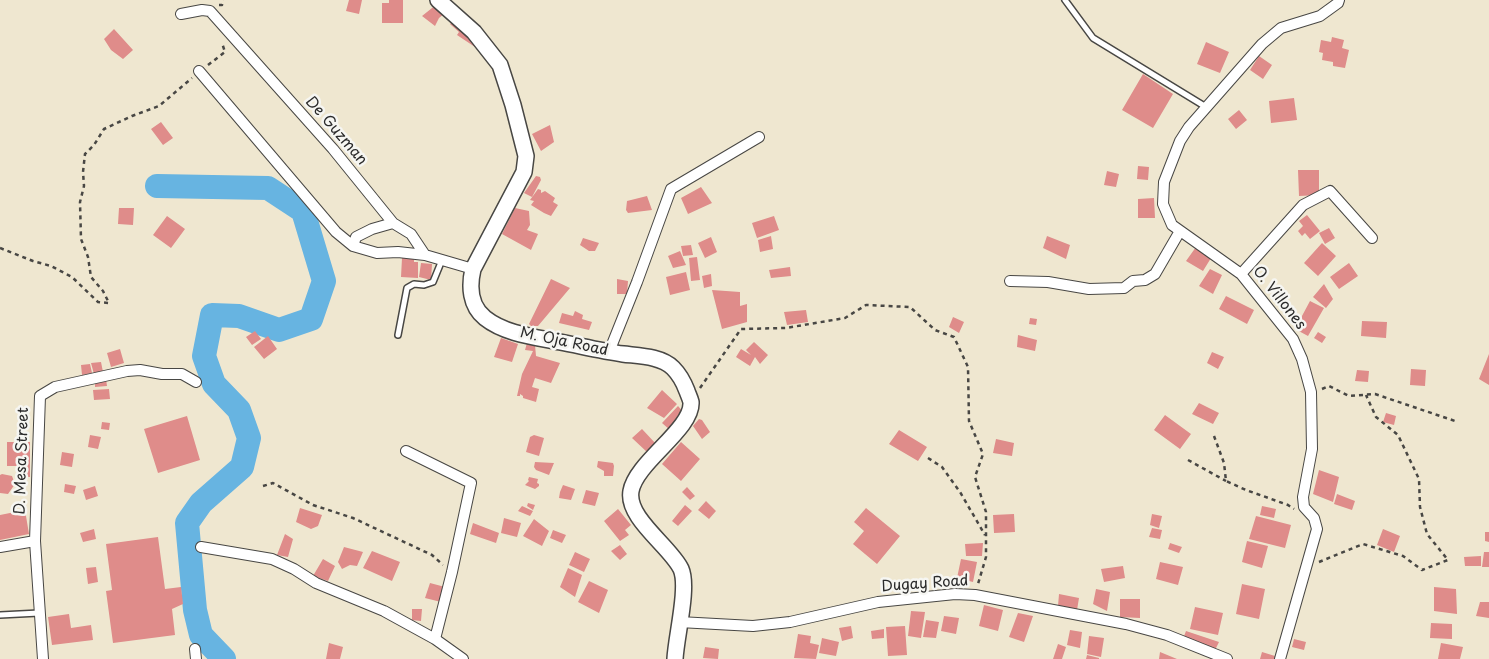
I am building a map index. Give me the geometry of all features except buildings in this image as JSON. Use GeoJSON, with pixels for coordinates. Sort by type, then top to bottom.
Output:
{"type":"FeatureCollection","features":[{"type":"Feature","properties":{"kind":"street","name":"M. Oja Road"},"geometry":{"type":"LineString","coordinates":[[438,0],[474,32],[500,65],[513,105],[526,156],[524,172],[473,269],[471,296],[484,318],[502,328],[526,335],[660,360],[673,368],[684,384],[691,402]]}},
{"type":"Feature","properties":{"kind":"street","name":"O. Villones"},"geometry":{"type":"LineString","coordinates":[[1280,659],[1317,529],[1314,518],[1304,507],[1303,497],[1312,449],[1311,392],[1302,359],[1293,339],[1241,274],[1172,225],[1163,204],[1164,182],[1180,141],[1189,127],[1262,44],[1281,28],[1320,16],[1338,3],[1339,0]]}},
{"type":"Feature","properties":{"kind":"street"},"geometry":{"type":"LineString","coordinates":[[181,14],[202,10],[210,11]]}},
{"type":"Feature","properties":{"kind":"street","name":"De Guzman"},"geometry":{"type":"LineString","coordinates":[[210,11],[333,149],[393,224],[411,234],[425,255]]}},
{"type":"Feature","properties":{"kind":"street"},"geometry":{"type":"LineString","coordinates":[[199,72],[336,232],[353,246],[377,253],[398,252],[425,255],[473,269]]}},
{"type":"Feature","properties":{"kind":"street"},"geometry":{"type":"LineString","coordinates":[[609,352],[671,190],[759,137]]}},
{"type":"Feature","properties":{"kind":"street"},"geometry":{"type":"LineString","coordinates":[[1241,274],[1303,204],[1330,192],[1372,238]]}},
{"type":"Feature","properties":{"kind":"street"},"geometry":{"type":"LineString","coordinates":[[353,246],[356,237],[372,229],[393,224]]}},
{"type":"Feature","properties":{"kind":"street"},"geometry":{"type":"LineString","coordinates":[[1010,281],[1048,282],[1089,289],[1124,288],[1133,281],[1145,280],[1155,274],[1180,231]]}},
{"type":"Feature","properties":{"kind":"street","name":"D. Mesa Street"},"geometry":{"type":"LineString","coordinates":[[43,659],[35,541],[40,396],[56,387],[134,370],[182,374],[196,382]]}},
{"type":"Feature","properties":{"kind":"street"},"geometry":{"type":"LineString","coordinates":[[675,659],[684,586],[681,569],[640,519],[630,498],[631,489],[637,475],[685,419],[691,402]]}},
{"type":"Feature","properties":{"kind":"street"},"geometry":{"type":"LineString","coordinates":[[406,451],[471,483],[435,639]]}},
{"type":"Feature","properties":{"kind":"street"},"geometry":{"type":"LineString","coordinates":[[0,547],[35,541]]}},
{"type":"Feature","properties":{"kind":"street"},"geometry":{"type":"LineString","coordinates":[[201,547],[272,559],[294,569],[316,583],[384,611],[435,639],[463,659]]}},
{"type":"Feature","properties":{"kind":"street","name":"Dugay Road"},"geometry":{"type":"LineString","coordinates":[[679,622],[753,626],[790,622],[878,602],[955,594],[975,595],[1126,624],[1167,636],[1227,659]]}},
{"type":"Feature","properties":{"kind":"lane"},"geometry":{"type":"LineString","coordinates":[[1065,0],[1093,38],[1206,107]]}},
{"type":"Feature","properties":{"kind":"lane"},"geometry":{"type":"LineString","coordinates":[[398,336],[407,288],[414,284],[424,285],[433,282],[442,260]]}},
{"type":"Feature","properties":{"kind":"lane"},"geometry":{"type":"LineString","coordinates":[[0,615],[40,613]]}},
{"type":"Feature","properties":{"kind":"path"},"geometry":{"type":"LineString","coordinates":[[210,11],[215,6],[222,5],[222,0]]}},
{"type":"Feature","properties":{"kind":"path"},"geometry":{"type":"LineString","coordinates":[[0,248],[51,266],[72,277],[98,302],[109,303],[103,291],[91,277],[88,257],[81,239],[80,202],[84,186],[85,154],[94,145],[104,129],[159,106],[225,52],[220,38]]}},
{"type":"Feature","properties":{"kind":"path"},"geometry":{"type":"LineString","coordinates":[[691,402],[741,329],[786,328],[845,318],[866,305],[910,308],[935,330],[954,337],[968,367],[969,421],[983,454],[975,477],[986,512],[986,557],[975,595]]}},
{"type":"Feature","properties":{"kind":"path"},"geometry":{"type":"LineString","coordinates":[[1311,392],[1329,386],[1349,396],[1375,394],[1458,422]]}},
{"type":"Feature","properties":{"kind":"path"},"geometry":{"type":"LineString","coordinates":[[1305,567],[1363,544],[1404,556],[1422,570],[1448,560],[1427,534],[1420,507],[1419,479],[1398,435],[1376,417],[1366,395]]}},
{"type":"Feature","properties":{"kind":"path"},"geometry":{"type":"LineString","coordinates":[[1214,436],[1224,463],[1226,481]]}},
{"type":"Feature","properties":{"kind":"path"},"geometry":{"type":"LineString","coordinates":[[928,458],[942,467],[960,492],[986,536]]}},
{"type":"Feature","properties":{"kind":"path"},"geometry":{"type":"LineString","coordinates":[[1188,460],[1226,481],[1272,500]]}},
{"type":"Feature","properties":{"kind":"path"},"geometry":{"type":"LineString","coordinates":[[263,486],[273,483],[312,505],[353,518],[432,555],[452,572]]}},
{"type":"Feature","properties":{"kind":"waterway"},"geometry":{"type":"LineString","coordinates":[[157,186],[268,188],[303,211],[324,281],[311,319],[279,330],[239,316],[212,315],[204,356],[214,384],[239,410],[249,438],[242,467],[201,503],[187,523],[195,610],[201,635],[224,659]]}}]}
